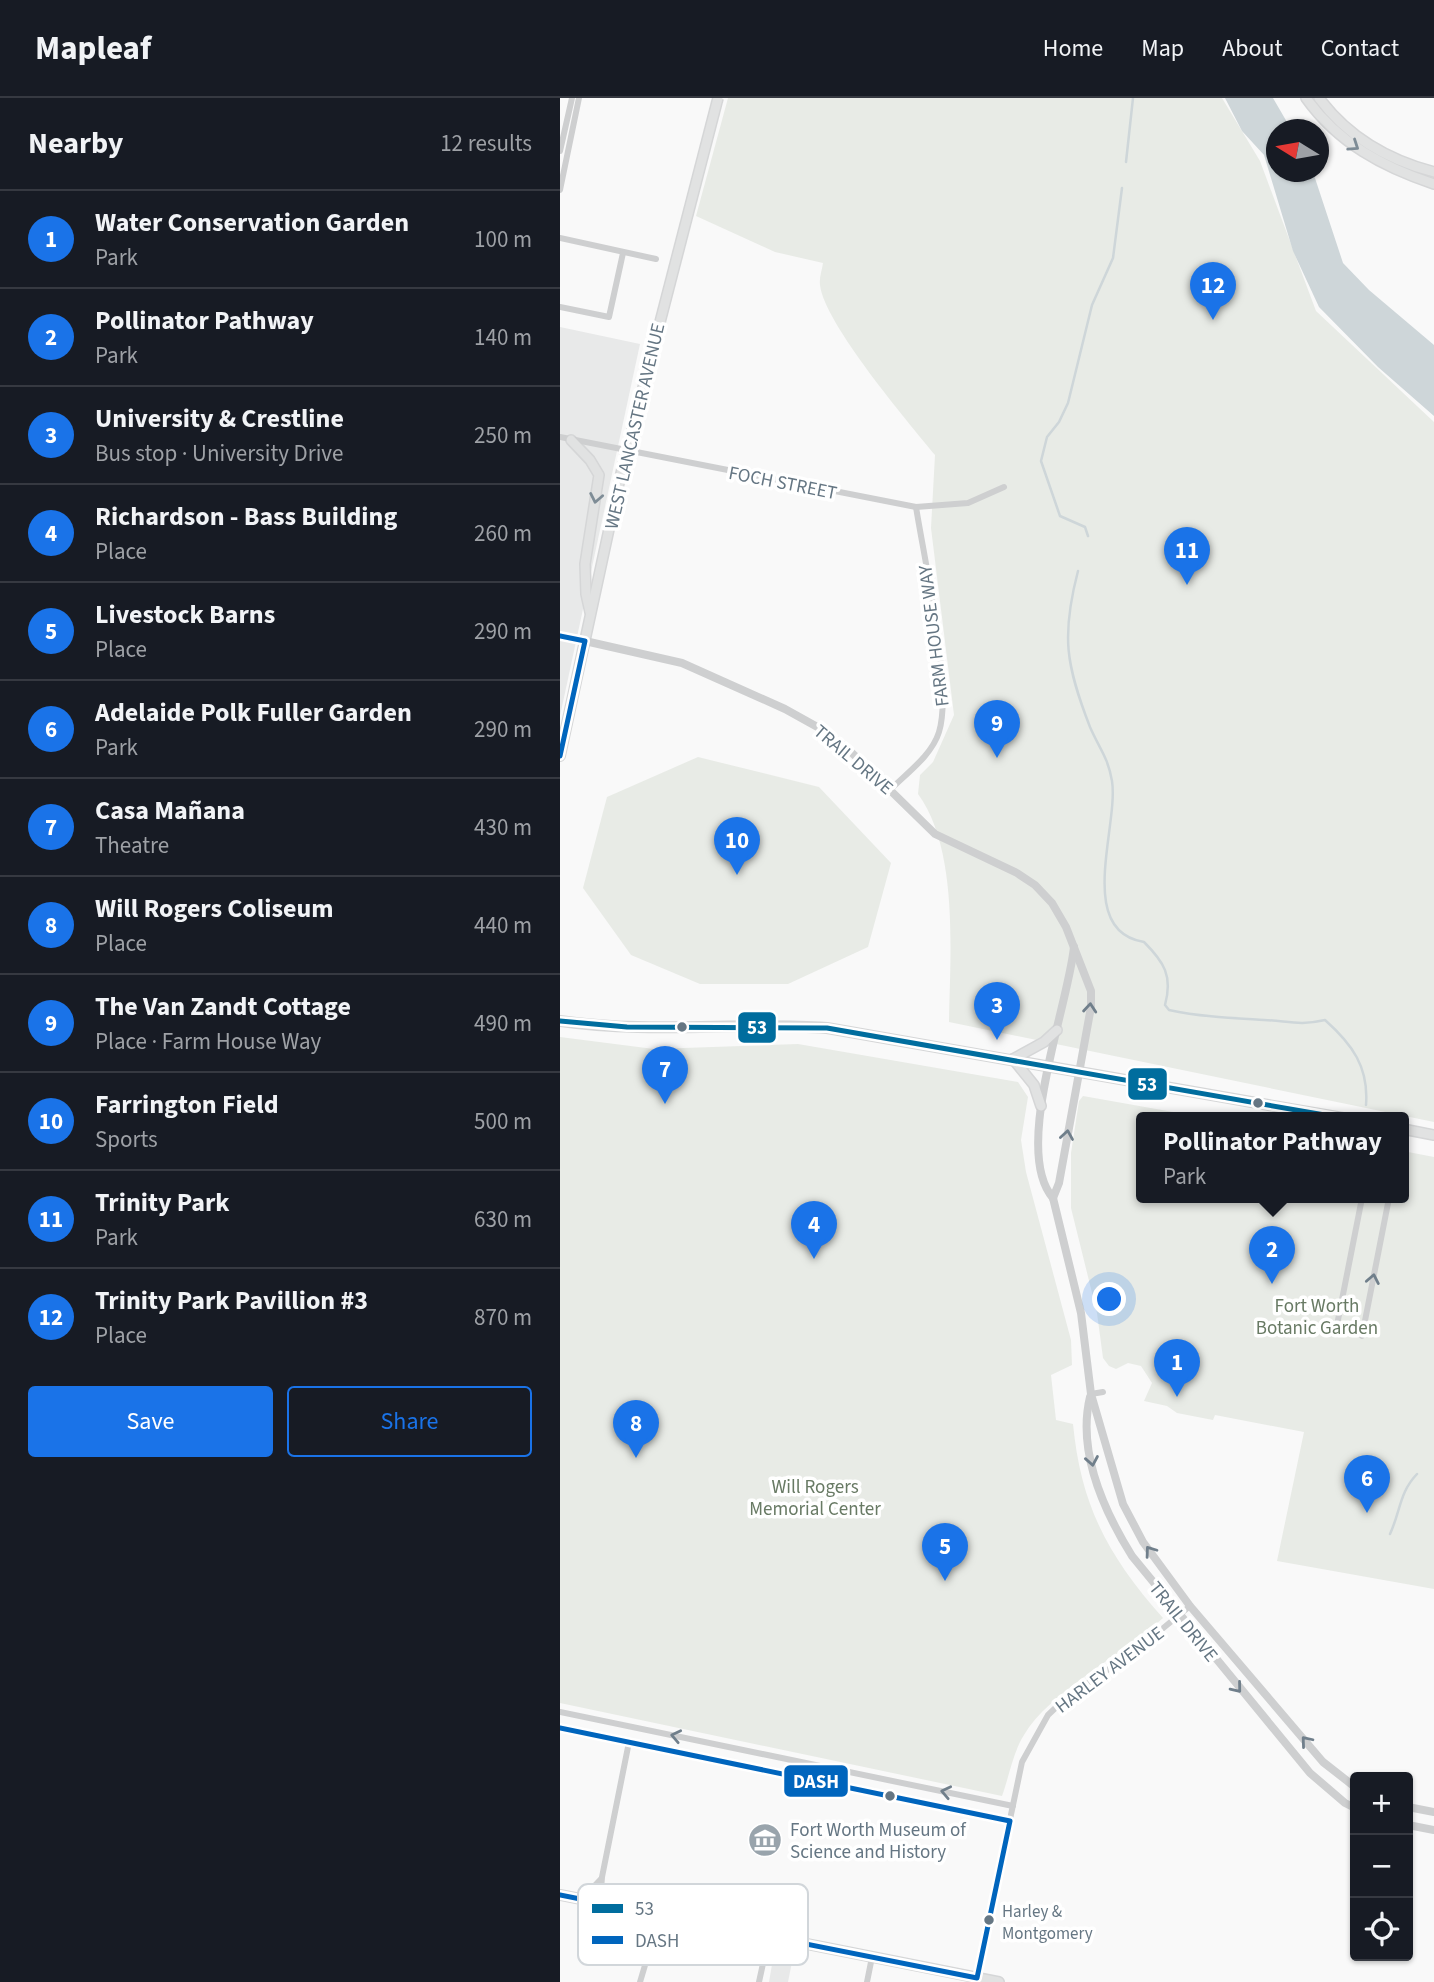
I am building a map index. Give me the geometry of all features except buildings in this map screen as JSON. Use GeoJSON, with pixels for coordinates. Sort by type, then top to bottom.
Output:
{"type":"FeatureCollection","features":[{"type":"Feature","properties":{"kind":"main road","name":"WEST LANCASTER AVENUE"},"geometry":{"type":"LineString","coordinates":[[560,756],[622,468],[718,98]]}},
{"type":"Feature","properties":{"kind":"main road"},"geometry":{"type":"LineString","coordinates":[[1306,98],[1326,125],[1357,149],[1434,184]]}},
{"type":"Feature","properties":{"kind":"main road"},"geometry":{"type":"LineString","coordinates":[[1319,98],[1343,124],[1369,145],[1400,161],[1434,172]]}},
{"type":"Feature","properties":{"kind":"main road"},"geometry":{"type":"LineString","coordinates":[[571,440],[590,460],[598,475],[585,564],[586,594],[591,614]]}},
{"type":"Feature","properties":{"kind":"main road"},"geometry":{"type":"LineString","coordinates":[[560,1021],[660,1029],[784,1025],[827,1028],[1309,1112]]}},
{"type":"Feature","properties":{"kind":"main road"},"geometry":{"type":"LineString","coordinates":[[1013,1059],[1044,1042],[1057,1030]]}},
{"type":"Feature","properties":{"kind":"main road"},"geometry":{"type":"LineString","coordinates":[[1013,1059],[1034,1085],[1041,1106]]}},
{"type":"Feature","properties":{"kind":"main road"},"geometry":{"type":"LineString","coordinates":[[1409,1130],[1434,1135]]}},
{"type":"Feature","properties":{"kind":"main road"},"geometry":{"type":"LineString","coordinates":[[560,1895],[578,1898]]}},
{"type":"Feature","properties":{"kind":"main road"},"geometry":{"type":"LineString","coordinates":[[808,1944],[977,1980],[999,1982]]}},
{"type":"Feature","properties":{"kind":"street"},"geometry":{"type":"LineString","coordinates":[[560,150],[572,98]]}},
{"type":"Feature","properties":{"kind":"street"},"geometry":{"type":"LineString","coordinates":[[560,190],[579,98]]}},
{"type":"Feature","properties":{"kind":"street"},"geometry":{"type":"LineString","coordinates":[[560,239],[656,259]]}},
{"type":"Feature","properties":{"kind":"street"},"geometry":{"type":"LineString","coordinates":[[560,307],[609,317],[622,253]]}},
{"type":"Feature","properties":{"kind":"street","name":"FOCH STREET"},"geometry":{"type":"LineString","coordinates":[[560,438],[916,507],[968,503],[1004,487]]}},
{"type":"Feature","properties":{"kind":"street","name":"FARM HOUSE WAY"},"geometry":{"type":"LineString","coordinates":[[891,789],[934,743],[942,717],[940,667],[916,507]]}},
{"type":"Feature","properties":{"kind":"street"},"geometry":{"type":"LineString","coordinates":[[560,636],[585,641]]}},
{"type":"Feature","properties":{"kind":"street","name":"TRAIL DRIVE"},"geometry":{"type":"LineString","coordinates":[[585,641],[682,663],[785,709],[821,729],[891,789],[935,834],[1017,873],[1035,885],[1052,903],[1066,926],[1091,991],[1091,1007],[1059,1183],[1053,1198]]}},
{"type":"Feature","properties":{"kind":"street","name":"TRAIL DRIVE"},"geometry":{"type":"LineString","coordinates":[[1074,947],[1038,1130],[1043,1186],[1053,1198],[1082,1312],[1091,1394],[1123,1504],[1143,1542],[1190,1606],[1323,1762],[1350,1783]]}},
{"type":"Feature","properties":{"kind":"street"},"geometry":{"type":"LineString","coordinates":[[1336,1330],[1361,1203]]}},
{"type":"Feature","properties":{"kind":"street"},"geometry":{"type":"LineString","coordinates":[[1362,1336],[1388,1203]]}},
{"type":"Feature","properties":{"kind":"street"},"geometry":{"type":"LineString","coordinates":[[1091,1394],[1103,1392]]}},
{"type":"Feature","properties":{"kind":"street","name":"TRAIL DRIVE"},"geometry":{"type":"LineString","coordinates":[[1091,1394],[1088,1428],[1091,1457],[1101,1496],[1132,1556],[1178,1616],[1310,1773],[1350,1806]]}},
{"type":"Feature","properties":{"kind":"street","name":"HARLEY AVENUE"},"geometry":{"type":"LineString","coordinates":[[977,1980],[1022,1762],[1048,1715],[1068,1696],[1133,1653],[1190,1606]]}},
{"type":"Feature","properties":{"kind":"street"},"geometry":{"type":"LineString","coordinates":[[560,1712],[1013,1806]]}},
{"type":"Feature","properties":{"kind":"street"},"geometry":{"type":"LineString","coordinates":[[560,1728],[1010,1822]]}},
{"type":"Feature","properties":{"kind":"street"},"geometry":{"type":"LineString","coordinates":[[601,1884],[629,1742]]}},
{"type":"Feature","properties":{"kind":"street"},"geometry":{"type":"LineString","coordinates":[[710,1759],[712,1744]]}},
{"type":"Feature","properties":{"kind":"street"},"geometry":{"type":"LineString","coordinates":[[1413,1808],[1434,1812]]}},
{"type":"Feature","properties":{"kind":"street"},"geometry":{"type":"LineString","coordinates":[[1413,1826],[1434,1830]]}},
{"type":"Feature","properties":{"kind":"street"},"geometry":{"type":"LineString","coordinates":[[596,1884],[602,1877]]}},
{"type":"Feature","properties":{"kind":"street"},"geometry":{"type":"LineString","coordinates":[[867,1982],[873,1957]]}},
{"type":"Feature","properties":{"kind":"street"},"geometry":{"type":"LineString","coordinates":[[640,1982],[645,1965]]}},
{"type":"Feature","properties":{"kind":"shaded area"},"geometry":{"type":"Polygon","coordinates":[[[1225,98],[1273,98],[1285,119],[1266,119],[1266,162],[1264,155],[1242,131],[1225,98]]]}},
{"type":"Feature","properties":{"kind":"shaded area"},"geometry":{"type":"Polygon","coordinates":[[[1272,182],[1316,182],[1343,263],[1369,290],[1434,345],[1434,416],[1378,367],[1319,307],[1293,251],[1272,182]]]}},
{"type":"Feature","properties":{"kind":"shaded area"},"geometry":{"type":"Polygon","coordinates":[[[560,327],[640,344],[560,716],[560,327]]]}},
{"type":"Feature","properties":{"kind":"shaded area"},"geometry":{"type":"Polygon","coordinates":[[[772,1965],[791,1965],[788,1982],[769,1982],[772,1965]]]}},
{"type":"Feature","properties":{"kind":"green space"},"geometry":{"type":"Polygon","coordinates":[[[728,98],[1222,98],[1260,161],[1316,311],[1434,422],[1434,1122],[1409,1117],[1409,1112],[1386,1112],[949,1022],[950,935],[946,873],[931,817],[918,794],[920,775],[933,762],[954,715],[931,528],[935,455],[869,372],[836,323],[820,285],[823,263],[775,252],[696,216],[728,98]]]}},
{"type":"Feature","properties":{"kind":"green space"},"geometry":{"type":"Polygon","coordinates":[[[698,757],[819,787],[891,863],[868,947],[788,984],[700,984],[631,955],[583,888],[607,797],[698,757]]]}},
{"type":"Feature","properties":{"kind":"green space","name":"Will Rogers Memorial Center"},"geometry":{"type":"Polygon","coordinates":[[[560,1037],[654,1049],[798,1044],[1018,1082],[1028,1097],[1021,1140],[1026,1172],[1071,1340],[1072,1365],[1051,1375],[1056,1420],[1073,1424],[1083,1480],[1100,1528],[1127,1573],[1163,1618],[1069,1689],[1036,1719],[1017,1749],[1002,1796],[560,1703],[560,1037]]]}},
{"type":"Feature","properties":{"kind":"green space","name":"Fort Worth Botanic Garden"},"geometry":{"type":"Polygon","coordinates":[[[1083,1096],[1173,1112],[1136,1112],[1136,1203],[1409,1203],[1409,1152],[1434,1157],[1434,1589],[1277,1561],[1304,1432],[1215,1415],[1213,1420],[1177,1413],[1167,1406],[1144,1401],[1152,1383],[1141,1366],[1128,1363],[1116,1369],[1109,1366],[1103,1358],[1097,1313],[1071,1208],[1071,1153],[1079,1101],[1083,1096]]]}},
{"type":"Feature","properties":{"kind":"waterway"},"geometry":{"type":"LineString","coordinates":[[1126,162],[1133,98]]}},
{"type":"Feature","properties":{"kind":"waterway"},"geometry":{"type":"LineString","coordinates":[[1088,536],[1085,527],[1060,516],[1041,461],[1047,437],[1059,422],[1068,403],[1092,305],[1113,258],[1122,188]]}},
{"type":"Feature","properties":{"kind":"waterway"},"geometry":{"type":"LineString","coordinates":[[1078,571],[1069,614],[1069,650],[1071,668],[1082,705],[1106,759],[1112,781],[1113,800],[1105,874],[1105,898],[1111,919],[1123,934],[1144,942],[1162,963],[1168,986],[1165,1005],[1169,1010],[1205,1016],[1294,1023],[1325,1020],[1357,1057],[1365,1079],[1366,1105]]}},
{"type":"Feature","properties":{"kind":"waterway"},"geometry":{"type":"LineString","coordinates":[[1390,1534],[1403,1495],[1417,1474]]}},
{"type":"Feature","properties":{"kind":"transit line","name":"DASH"},"geometry":{"type":"LineString","coordinates":[[560,636],[585,641],[560,756]]}},
{"type":"Feature","properties":{"kind":"transit line","name":"53"},"geometry":{"type":"LineString","coordinates":[[560,1021],[627,1027],[827,1028],[1308,1112]]}},
{"type":"Feature","properties":{"kind":"transit line","name":"DASH"},"geometry":{"type":"LineString","coordinates":[[560,1728],[1010,1821],[977,1978],[808,1944]]}},
{"type":"Feature","properties":{"kind":"transit line","name":"DASH"},"geometry":{"type":"LineString","coordinates":[[560,1895],[578,1899]]}},
{"type":"Feature","properties":{"kind":"place","name":"Trinity Park Pavillion #3"},"geometry":{"type":"Point","coordinates":[1213,320]}},
{"type":"Feature","properties":{"kind":"place","name":"Trinity Park"},"geometry":{"type":"Point","coordinates":[1187,585]}},
{"type":"Feature","properties":{"kind":"place","name":"The Van Zandt Cottage"},"geometry":{"type":"Point","coordinates":[997,758]}},
{"type":"Feature","properties":{"kind":"place","name":"Farrington Field"},"geometry":{"type":"Point","coordinates":[737,875]}},
{"type":"Feature","properties":{"kind":"place","name":"University & Crestline"},"geometry":{"type":"Point","coordinates":[997,1040]}},
{"type":"Feature","properties":{"kind":"place","name":"Casa Mañana"},"geometry":{"type":"Point","coordinates":[665,1104]}},
{"type":"Feature","properties":{"kind":"place","name":"Richardson - Bass Building"},"geometry":{"type":"Point","coordinates":[814,1259]}},
{"type":"Feature","properties":{"kind":"place","name":"Pollinator Pathway"},"geometry":{"type":"Point","coordinates":[1272,1284]}},
{"type":"Feature","properties":{"kind":"place","name":"Water Conservation Garden"},"geometry":{"type":"Point","coordinates":[1177,1397]}},
{"type":"Feature","properties":{"kind":"place","name":"Will Rogers Coliseum"},"geometry":{"type":"Point","coordinates":[636,1458]}},
{"type":"Feature","properties":{"kind":"place","name":"Adelaide Polk Fuller Garden"},"geometry":{"type":"Point","coordinates":[1367,1513]}},
{"type":"Feature","properties":{"kind":"place","name":"Livestock Barns"},"geometry":{"type":"Point","coordinates":[945,1581]}},
{"type":"Feature","properties":{"kind":"place","name":"Fort Worth Museum of Science and History"},"geometry":{"type":"Point","coordinates":[765,1840]}},
{"type":"Feature","properties":{"kind":"place","name":"Harley & Montgomery"},"geometry":{"type":"Point","coordinates":[989,1920]}}]}
